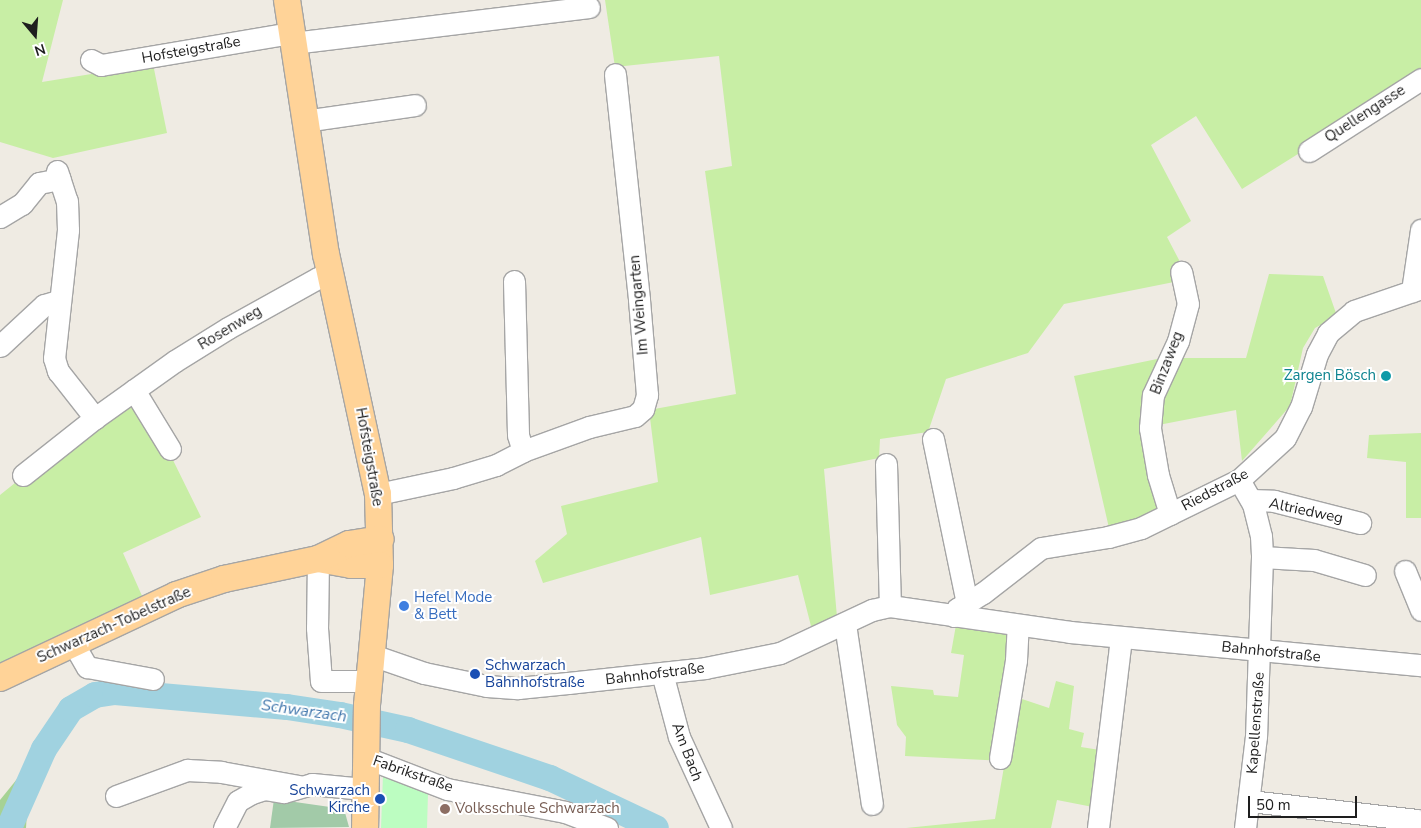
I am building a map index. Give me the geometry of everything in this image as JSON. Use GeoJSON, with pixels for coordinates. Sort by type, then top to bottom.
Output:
{"type":"FeatureCollection","features":[{"type":"Feature","properties":{"kind":"main road","name":"Hofsteigstraße"},"geometry":{"type":"LineString","coordinates":[[287,0],[304,121],[330,275],[378,494],[381,538],[380,565],[366,732],[365,828]]}},
{"type":"Feature","properties":{"kind":"main road","name":"Schwarzach-Tobelstraße"},"geometry":{"type":"LineString","coordinates":[[0,678],[182,592],[224,579],[318,559],[349,544],[381,538]]}},
{"type":"Feature","properties":{"kind":"main road","name":"Schwarzach-Tobelstraße"},"geometry":{"type":"LineString","coordinates":[[318,559],[351,565],[380,565]]}},
{"type":"Feature","properties":{"kind":"street"},"geometry":{"type":"LineString","coordinates":[[292,38],[590,7]]}},
{"type":"Feature","properties":{"kind":"street","name":"Hofsteigstraße"},"geometry":{"type":"LineString","coordinates":[[91,60],[101,65],[292,38]]}},
{"type":"Feature","properties":{"kind":"street","name":"Im Weingarten"},"geometry":{"type":"LineString","coordinates":[[378,494],[453,478],[496,465],[523,451],[589,427],[635,416],[643,409],[647,395],[615,74]]}},
{"type":"Feature","properties":{"kind":"street","name":"Quellengasse"},"geometry":{"type":"LineString","coordinates":[[1309,151],[1421,79]]}},
{"type":"Feature","properties":{"kind":"street"},"geometry":{"type":"LineString","coordinates":[[304,121],[415,105]]}},
{"type":"Feature","properties":{"kind":"street"},"geometry":{"type":"LineString","coordinates":[[0,217],[22,204],[39,183],[59,175],[67,201],[68,230],[58,301],[54,358],[58,371],[95,418]]}},
{"type":"Feature","properties":{"kind":"street"},"geometry":{"type":"LineString","coordinates":[[1417,289],[1421,230]]}},
{"type":"Feature","properties":{"kind":"street","name":"Binzaweg"},"geometry":{"type":"LineString","coordinates":[[1170,514],[1158,475],[1150,428],[1153,396],[1178,341],[1188,304],[1181,272]]}},
{"type":"Feature","properties":{"kind":"street","name":"Rosenweg"},"geometry":{"type":"LineString","coordinates":[[23,475],[134,390],[228,328],[318,278],[330,275]]}},
{"type":"Feature","properties":{"kind":"street"},"geometry":{"type":"LineString","coordinates":[[514,280],[518,435],[523,451]]}},
{"type":"Feature","properties":{"kind":"street","name":"Riedstraße"},"geometry":{"type":"LineString","coordinates":[[961,609],[1041,548],[1108,537],[1141,528],[1239,480],[1285,438],[1301,407],[1317,354],[1328,333],[1354,311],[1417,289]]}},
{"type":"Feature","properties":{"kind":"street"},"geometry":{"type":"LineString","coordinates":[[0,346],[44,305],[58,301]]}},
{"type":"Feature","properties":{"kind":"street"},"geometry":{"type":"LineString","coordinates":[[134,390],[170,449]]}},
{"type":"Feature","properties":{"kind":"street"},"geometry":{"type":"LineString","coordinates":[[933,439],[961,609]]}},
{"type":"Feature","properties":{"kind":"street"},"geometry":{"type":"LineString","coordinates":[[886,464],[890,606]]}},
{"type":"Feature","properties":{"kind":"street","name":"Kapellenstraße"},"geometry":{"type":"LineString","coordinates":[[1239,480],[1251,500],[1261,536],[1262,558],[1261,652],[1250,801],[1245,828]]}},
{"type":"Feature","properties":{"kind":"street","name":"Altriedweg"},"geometry":{"type":"LineString","coordinates":[[1251,500],[1274,501],[1360,523]]}},
{"type":"Feature","properties":{"kind":"street"},"geometry":{"type":"LineString","coordinates":[[1262,558],[1314,560],[1365,575]]}},
{"type":"Feature","properties":{"kind":"street"},"geometry":{"type":"LineString","coordinates":[[318,559],[316,628],[321,681],[369,681]]}},
{"type":"Feature","properties":{"kind":"street"},"geometry":{"type":"LineString","coordinates":[[1406,571],[1421,610]]}},
{"type":"Feature","properties":{"kind":"street","name":"Bahnhofstraße"},"geometry":{"type":"LineString","coordinates":[[372,655],[424,673],[487,686],[518,688],[662,673],[780,653],[872,610],[890,606],[961,609],[1018,626],[1261,652],[1421,665]]}},
{"type":"Feature","properties":{"kind":"street"},"geometry":{"type":"LineString","coordinates":[[845,624],[872,804]]}},
{"type":"Feature","properties":{"kind":"street"},"geometry":{"type":"LineString","coordinates":[[1000,758],[1016,660],[1018,626]]}},
{"type":"Feature","properties":{"kind":"street"},"geometry":{"type":"LineString","coordinates":[[1098,828],[1121,637]]}},
{"type":"Feature","properties":{"kind":"street"},"geometry":{"type":"LineString","coordinates":[[73,643],[87,668],[152,680]]}},
{"type":"Feature","properties":{"kind":"street","name":"Am Bach"},"geometry":{"type":"LineString","coordinates":[[662,673],[679,737],[721,828]]}},
{"type":"Feature","properties":{"kind":"street","name":"Fabrikstraße"},"geometry":{"type":"LineString","coordinates":[[366,732],[447,789],[565,812],[606,828]]}},
{"type":"Feature","properties":{"kind":"street"},"geometry":{"type":"LineString","coordinates":[[116,796],[187,770],[221,772],[299,786]]}},
{"type":"Feature","properties":{"kind":"street"},"geometry":{"type":"LineString","coordinates":[[171,790],[221,772]]}},
{"type":"Feature","properties":{"kind":"street"},"geometry":{"type":"LineString","coordinates":[[224,828],[230,813],[246,796],[264,790],[284,792],[299,786],[312,784],[364,789]]}},
{"type":"Feature","properties":{"kind":"street"},"geometry":{"type":"LineString","coordinates":[[224,796],[237,794],[246,796]]}},
{"type":"Feature","properties":{"kind":"street"},"geometry":{"type":"LineString","coordinates":[[1250,801],[1417,820]]}},
{"type":"Feature","properties":{"kind":"green space"},"geometry":{"type":"Polygon","coordinates":[[[0,0],[63,0],[42,82],[153,64],[167,133],[53,158],[0,142],[0,0]]]}},
{"type":"Feature","properties":{"kind":"green space"},"geometry":{"type":"Polygon","coordinates":[[[605,0],[1421,0],[1421,77],[1242,189],[1196,116],[1151,145],[1191,221],[1167,237],[1189,279],[1064,304],[1028,353],[946,379],[928,432],[880,439],[879,458],[824,469],[837,617],[812,630],[798,575],[710,595],[701,537],[543,583],[535,561],[567,534],[561,506],[658,482],[649,410],[736,394],[705,171],[732,166],[719,56],[615,67],[605,0]]]}},
{"type":"Feature","properties":{"kind":"green space"},"geometry":{"type":"Polygon","coordinates":[[[1269,274],[1323,276],[1337,316],[1315,328],[1303,348],[1290,406],[1242,461],[1236,410],[1148,427],[1163,508],[1134,523],[1109,528],[1074,376],[1162,358],[1246,358],[1269,274]]]}},
{"type":"Feature","properties":{"kind":"green space"},"geometry":{"type":"Polygon","coordinates":[[[133,393],[168,450],[201,517],[123,553],[147,607],[0,677],[0,495],[96,418],[133,393]]]}},
{"type":"Feature","properties":{"kind":"green space"},"geometry":{"type":"Polygon","coordinates":[[[1421,433],[1421,518],[1406,518],[1406,462],[1367,458],[1369,435],[1421,433]]]}},
{"type":"Feature","properties":{"kind":"green space"},"geometry":{"type":"Polygon","coordinates":[[[956,625],[1005,634],[1013,641],[1016,697],[1049,708],[1056,681],[1074,686],[1069,729],[1084,733],[1081,747],[1106,751],[1098,808],[1057,800],[1051,828],[906,828],[995,819],[1005,761],[905,756],[906,737],[897,725],[891,686],[933,690],[934,695],[958,697],[964,655],[951,653],[956,625]]]}},
{"type":"Feature","properties":{"kind":"green space"},"geometry":{"type":"Polygon","coordinates":[[[30,763],[26,828],[0,828],[0,800],[30,763]]]}},
{"type":"Feature","properties":{"kind":"green space"},"geometry":{"type":"Polygon","coordinates":[[[383,775],[428,793],[427,828],[381,828],[383,775]]]}},
{"type":"Feature","properties":{"kind":"green space"},"geometry":{"type":"Polygon","coordinates":[[[274,799],[344,809],[349,827],[270,828],[274,799]]]}},
{"type":"Feature","properties":{"kind":"waterway","name":"Schwarzach"},"geometry":{"type":"LineString","coordinates":[[9,828],[44,749],[71,709],[95,695],[115,692],[287,707],[340,715],[408,730],[550,778],[656,828]]}},
{"type":"Feature","properties":{"kind":"place","name":"Zargen Bösch"},"geometry":{"type":"Point","coordinates":[1386,376]}},
{"type":"Feature","properties":{"kind":"place","name":"Hefel Mode & Bett"},"geometry":{"type":"Point","coordinates":[404,606]}},
{"type":"Feature","properties":{"kind":"place","name":"Schwarzach Bahnhofstraße"},"geometry":{"type":"Point","coordinates":[475,674]}},
{"type":"Feature","properties":{"kind":"place","name":"Schwarzach Kirche"},"geometry":{"type":"Point","coordinates":[380,799]}},
{"type":"Feature","properties":{"kind":"place","name":"Volksschule Schwarzach"},"geometry":{"type":"Point","coordinates":[445,809]}}]}
